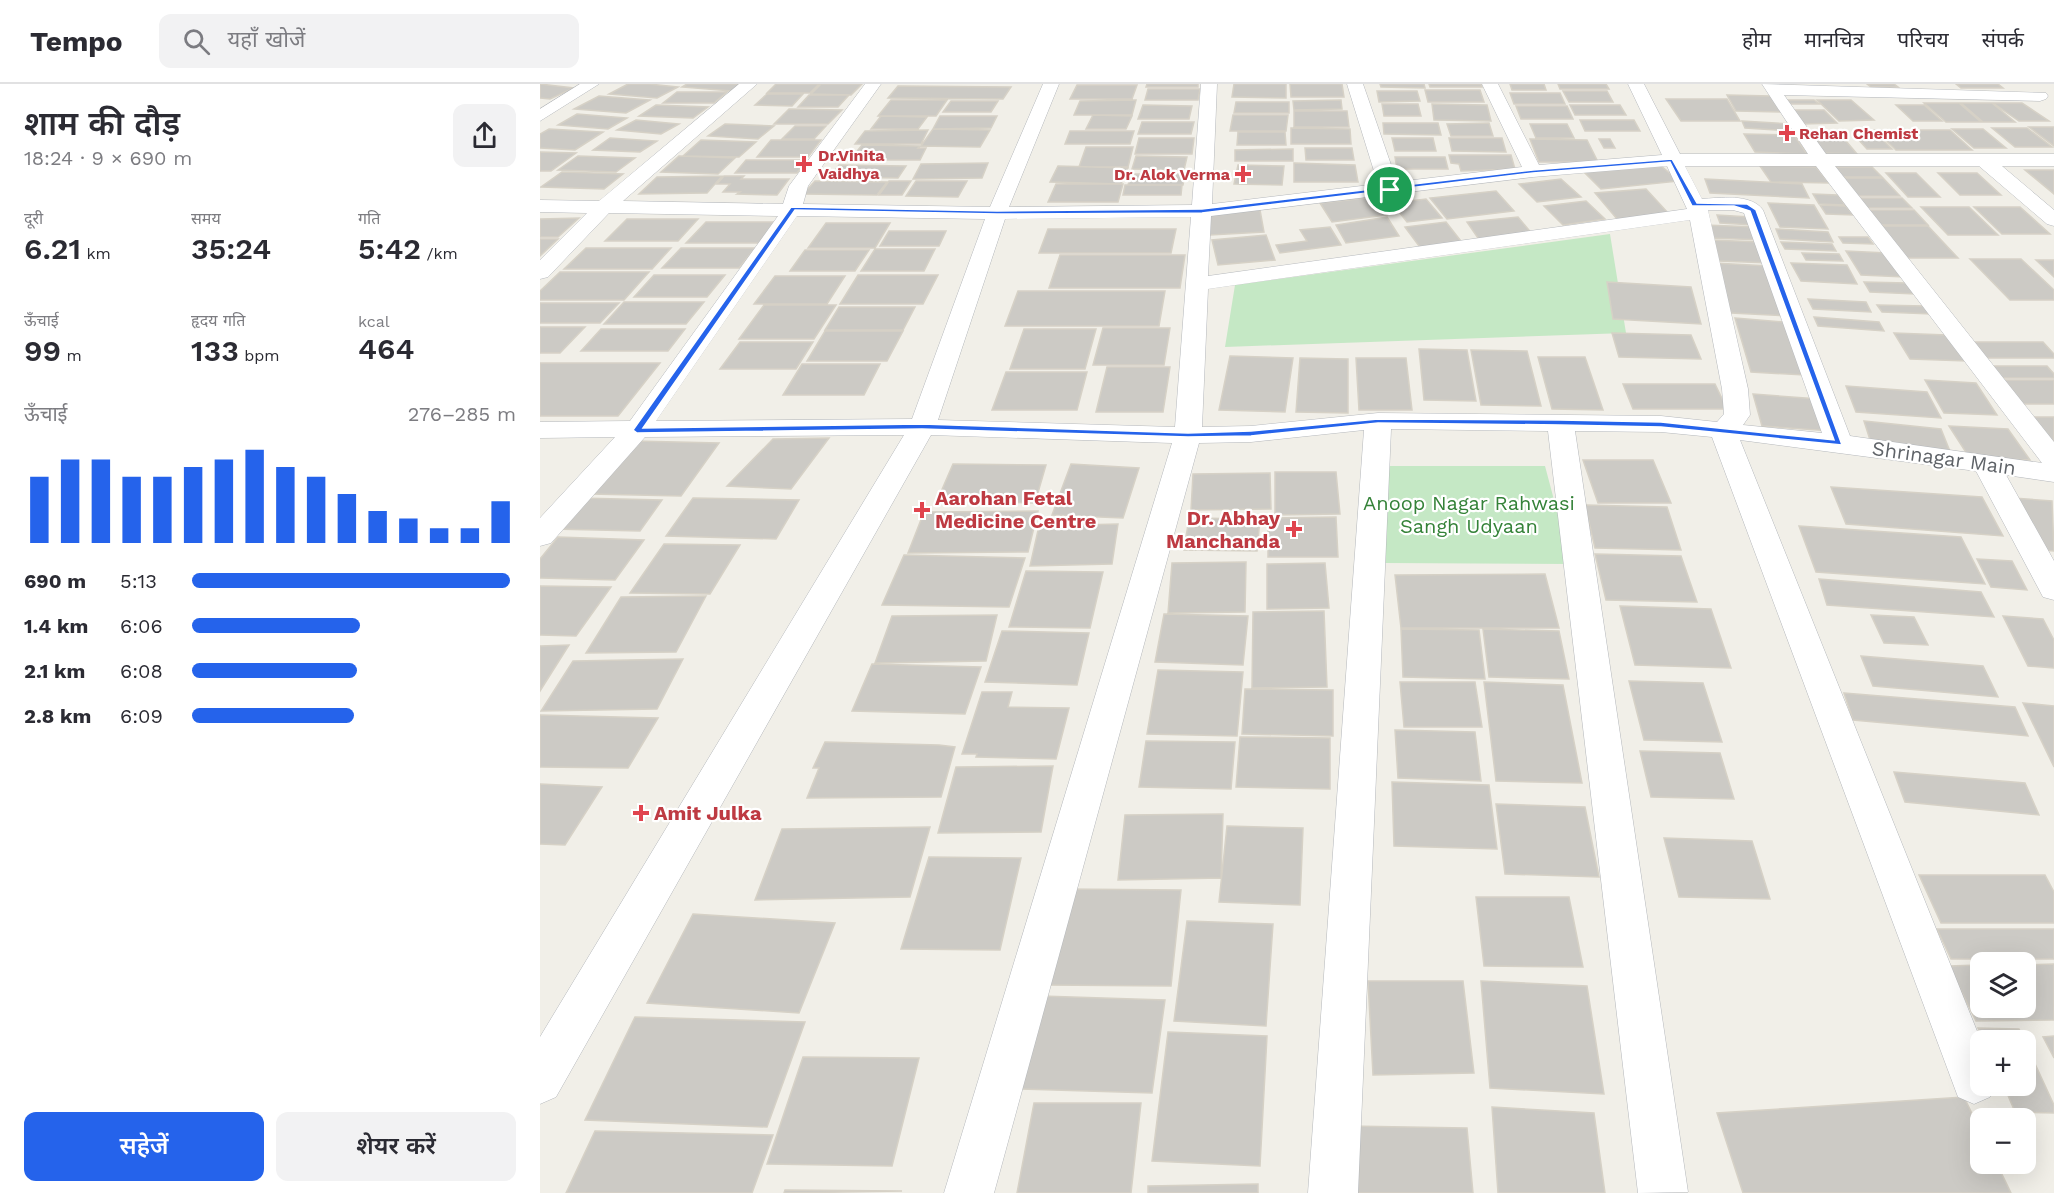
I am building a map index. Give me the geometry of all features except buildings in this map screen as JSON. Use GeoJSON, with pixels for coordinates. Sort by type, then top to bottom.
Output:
{"type":"FeatureCollection","features":[{"type":"Feature","properties":{"kind":"street"},"geometry":{"type":"LineString","coordinates":[[540,116],[591,84]]}},
{"type":"Feature","properties":{"kind":"street"},"geometry":{"type":"LineString","coordinates":[[540,272],[603,208],[749,84]]}},
{"type":"Feature","properties":{"kind":"street"},"geometry":{"type":"LineString","coordinates":[[540,536],[637,430],[793,208],[793,198],[799,186],[873,84]]}},
{"type":"Feature","properties":{"kind":"street"},"geometry":{"type":"LineString","coordinates":[[540,1081],[922,427],[997,213],[1051,84]]}},
{"type":"Feature","properties":{"kind":"street"},"geometry":{"type":"LineString","coordinates":[[969,1193],[1188,435],[1209,84]]}},
{"type":"Feature","properties":{"kind":"street"},"geometry":{"type":"LineString","coordinates":[[1355,84],[1390,190]]}},
{"type":"Feature","properties":{"kind":"street"},"geometry":{"type":"LineString","coordinates":[[1490,84],[1533,171]]}},
{"type":"Feature","properties":{"kind":"street"},"geometry":{"type":"LineString","coordinates":[[1636,84],[1697,209],[1736,389],[1737,415],[1723,431],[1970,1071]]}},
{"type":"Feature","properties":{"kind":"street"},"geometry":{"type":"LineString","coordinates":[[2025,84],[2047,101]]}},
{"type":"Feature","properties":{"kind":"street"},"geometry":{"type":"LineString","coordinates":[[1771,87],[2047,101]]}},
{"type":"Feature","properties":{"kind":"street"},"geometry":{"type":"LineString","coordinates":[[1771,87],[1821,160],[2054,460]]}},
{"type":"Feature","properties":{"kind":"street"},"geometry":{"type":"LineString","coordinates":[[540,206],[793,208],[997,213],[1202,211],[1533,171],[1672,160],[2054,160]]}},
{"type":"Feature","properties":{"kind":"street"},"geometry":{"type":"LineString","coordinates":[[1984,160],[2054,220]]}},
{"type":"Feature","properties":{"kind":"street"},"geometry":{"type":"LineString","coordinates":[[1198,284],[1697,209],[1747,206],[1753,210],[1839,443]]}},
{"type":"Feature","properties":{"kind":"street"},"geometry":{"type":"LineString","coordinates":[[1333,1193],[1378,421]]}},
{"type":"Feature","properties":{"kind":"street","name":"Shrinagar Main"},"geometry":{"type":"LineString","coordinates":[[540,430],[922,427],[1188,435],[1251,434],[1378,421],[1661,424],[1839,443],[2054,473]]}},
{"type":"Feature","properties":{"kind":"street"},"geometry":{"type":"LineString","coordinates":[[1560,422],[1663,1192]]}},
{"type":"Feature","properties":{"kind":"street"},"geometry":{"type":"LineString","coordinates":[[1987,465],[2054,588]]}},
{"type":"Feature","properties":{"kind":"green space"},"geometry":{"type":"Polygon","coordinates":[[[1610,234],[1626,333],[1225,347],[1235,285],[1610,234]]]}},
{"type":"Feature","properties":{"kind":"green space","name":"Anoop Nagar Rahwasi Sangh Udyaan"},"geometry":{"type":"Polygon","coordinates":[[[1377,466],[1545,466],[1571,564],[1385,563],[1377,466]]]}},
{"type":"Feature","properties":{"kind":"place","name":"Rehan Chemist"},"geometry":{"type":"Point","coordinates":[1787,133]}},
{"type":"Feature","properties":{"kind":"place","name":"Dr.Vinita Vaidhya"},"geometry":{"type":"Point","coordinates":[804,164]}},
{"type":"Feature","properties":{"kind":"place","name":"Dr. Alok Verma"},"geometry":{"type":"Point","coordinates":[1243,174]}},
{"type":"Feature","properties":{"kind":"place","name":"Aarohan Fetal Medicine Centre"},"geometry":{"type":"Point","coordinates":[922,510]}},
{"type":"Feature","properties":{"kind":"place","name":"Dr. Abhay Manchanda"},"geometry":{"type":"Point","coordinates":[1294,529]}},
{"type":"Feature","properties":{"kind":"place","name":"Amit Julka"},"geometry":{"type":"Point","coordinates":[641,813]}},
{"type":"Feature","properties":{"kind":"route"},"geometry":{"type":"LineString","coordinates":[[1672,160],[1695,205],[1747,206],[1753,210],[1839,443],[1661,424],[1560,422],[1378,421],[1251,434],[1188,435],[922,427],[637,430],[793,208],[997,213],[1202,211],[1390,190],[1533,171],[1672,160]]}}]}
